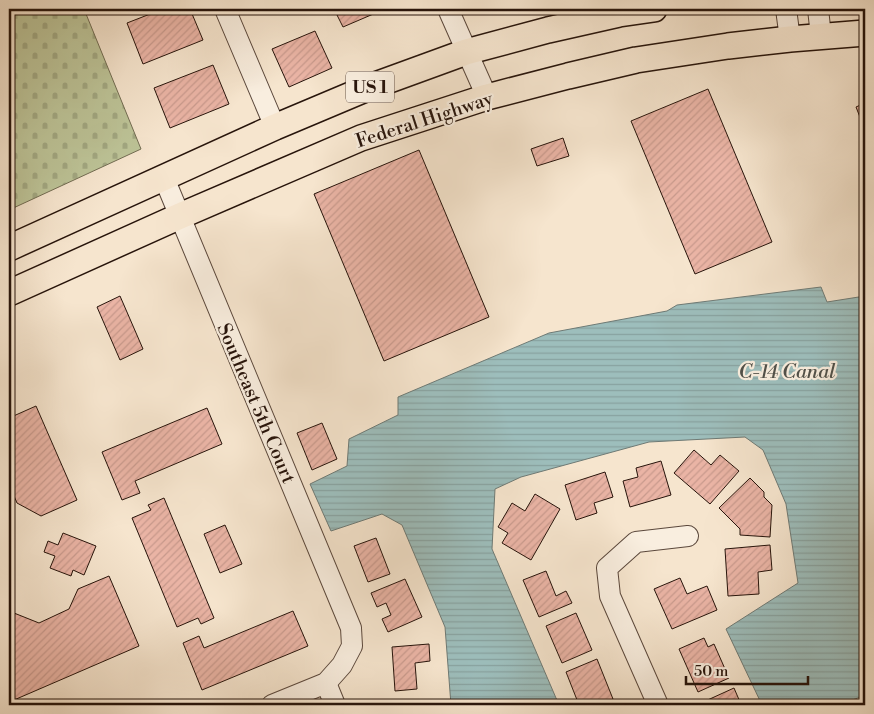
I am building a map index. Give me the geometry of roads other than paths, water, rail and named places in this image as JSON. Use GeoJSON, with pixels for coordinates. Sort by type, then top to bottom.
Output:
{"type":"FeatureCollection","features":[{"type":"Feature","properties":{"kind":"main road","name":"US 1"},"geometry":{"type":"LineString","coordinates":[[9,248],[275,127],[370,87],[466,52],[548,30],[619,14],[654,9]]}},
{"type":"Feature","properties":{"kind":"main road","name":"Federal Highway"},"geometry":{"type":"LineString","coordinates":[[9,294],[180,216],[361,138],[487,97],[636,60],[728,46],[865,32]]}},
{"type":"Feature","properties":{"kind":"street"},"geometry":{"type":"LineString","coordinates":[[225,9],[275,127]]}},
{"type":"Feature","properties":{"kind":"street"},"geometry":{"type":"LineString","coordinates":[[448,9],[487,97]]}},
{"type":"Feature","properties":{"kind":"street"},"geometry":{"type":"LineString","coordinates":[[786,9],[790,39]]}},
{"type":"Feature","properties":{"kind":"street"},"geometry":{"type":"LineString","coordinates":[[818,9],[821,36]]}},
{"type":"Feature","properties":{"kind":"street","name":"Southeast 5th Court"},"geometry":{"type":"LineString","coordinates":[[164,178],[351,628],[352,646],[342,665],[326,683]]}},
{"type":"Feature","properties":{"kind":"street"},"geometry":{"type":"LineString","coordinates":[[658,705],[610,596],[608,568],[636,542],[688,536]]}},
{"type":"Feature","properties":{"kind":"street"},"geometry":{"type":"LineString","coordinates":[[272,705],[326,683],[335,705]]}},
{"type":"Feature","properties":{"kind":"water","name":"C-14 Canal"},"geometry":{"type":"Polygon","coordinates":[[[821,287],[827,302],[865,296],[865,695],[840,705],[762,705],[726,629],[798,583],[786,504],[763,450],[745,437],[649,442],[521,477],[495,489],[492,549],[559,705],[451,705],[445,627],[402,525],[382,514],[331,531],[310,484],[347,466],[349,439],[398,415],[398,397],[549,333],[667,311],[677,305],[821,287]]]}}]}
